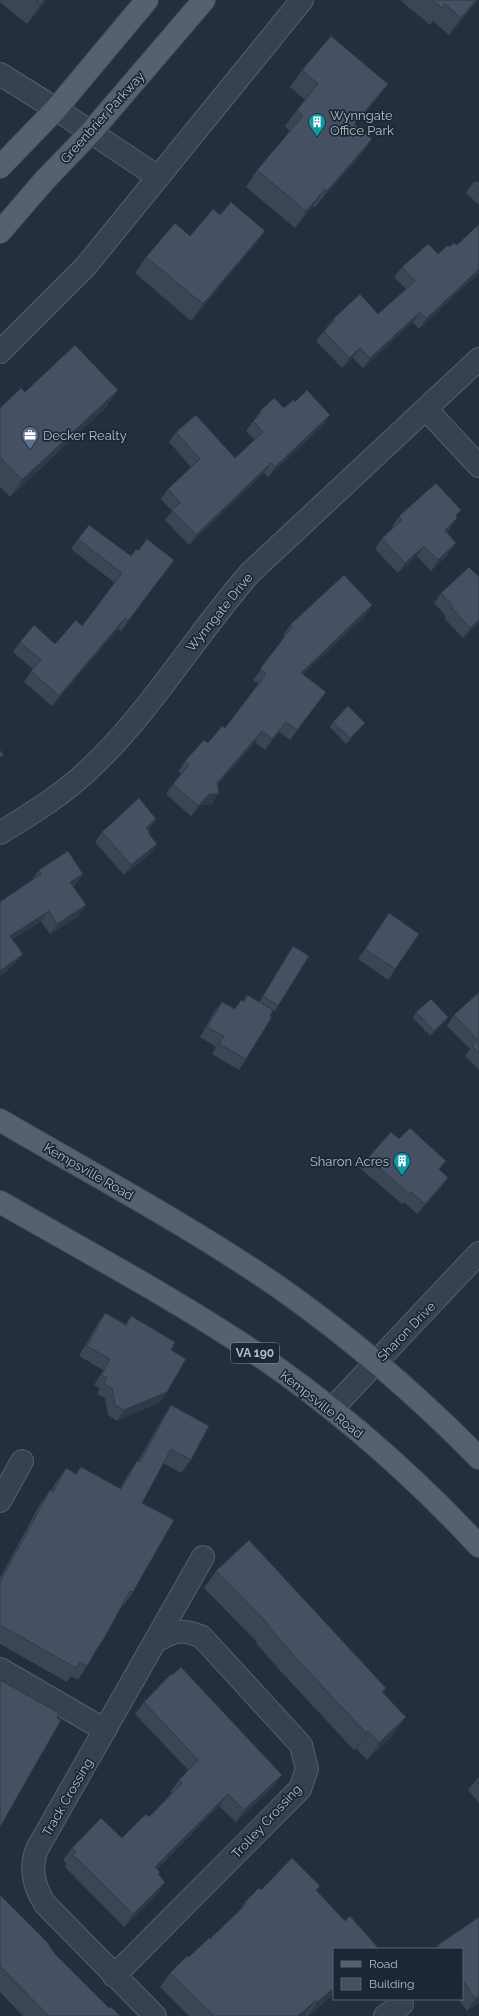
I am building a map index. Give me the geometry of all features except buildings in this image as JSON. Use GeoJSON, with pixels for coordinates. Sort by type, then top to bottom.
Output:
{"type":"FeatureCollection","features":[{"type":"Feature","properties":{"kind":"main road"},"geometry":{"type":"LineString","coordinates":[[0,167],[56,109],[148,0]]}},
{"type":"Feature","properties":{"kind":"main road","name":"Greenbrier Parkway"},"geometry":{"type":"LineString","coordinates":[[0,232],[44,181],[91,132],[204,0]]}},
{"type":"Feature","properties":{"kind":"main road","name":"Kempsville Road"},"geometry":{"type":"LineString","coordinates":[[0,1120],[194,1232],[298,1302],[376,1362],[479,1458]]}},
{"type":"Feature","properties":{"kind":"main road","name":"Kempsville Road"},"geometry":{"type":"LineString","coordinates":[[0,1202],[164,1297],[245,1347],[332,1410],[385,1454],[479,1546]]}},
{"type":"Feature","properties":{"kind":"street"},"geometry":{"type":"LineString","coordinates":[[0,352],[86,266],[302,0]]}},
{"type":"Feature","properties":{"kind":"street"},"geometry":{"type":"LineString","coordinates":[[0,74],[56,109],[158,177]]}},
{"type":"Feature","properties":{"kind":"street","name":"Wynngate Drive"},"geometry":{"type":"LineString","coordinates":[[0,833],[69,787],[85,774],[136,720],[222,604],[250,573],[479,359]]}},
{"type":"Feature","properties":{"kind":"street"},"geometry":{"type":"LineString","coordinates":[[426,409],[479,466]]}},
{"type":"Feature","properties":{"kind":"street","name":"Sharon Drive"},"geometry":{"type":"LineString","coordinates":[[332,1410],[479,1253]]}},
{"type":"Feature","properties":{"kind":"street"},"geometry":{"type":"LineString","coordinates":[[0,1500],[22,1461]]}},
{"type":"Feature","properties":{"kind":"street","name":"Track Crossing"},"geometry":{"type":"LineString","coordinates":[[155,2016],[114,1976],[45,1904],[38,1893],[32,1869],[37,1849],[203,1557]]}},
{"type":"Feature","properties":{"kind":"street","name":"Trolley Crossing"},"geometry":{"type":"LineString","coordinates":[[114,1976],[300,1789],[308,1768],[301,1745],[202,1638],[191,1632],[180,1631],[169,1634],[156,1641]]}},
{"type":"Feature","properties":{"kind":"street"},"geometry":{"type":"LineString","coordinates":[[0,1669],[105,1730]]}},
{"type":"Feature","properties":{"kind":"place","name":"Wynngate Office Park"},"geometry":{"type":"Point","coordinates":[317,137]}},
{"type":"Feature","properties":{"kind":"place","name":"Decker Realty"},"geometry":{"type":"Point","coordinates":[30,450]}},
{"type":"Feature","properties":{"kind":"place","name":"Sharon Acres"},"geometry":{"type":"Point","coordinates":[402,1176]}}]}
